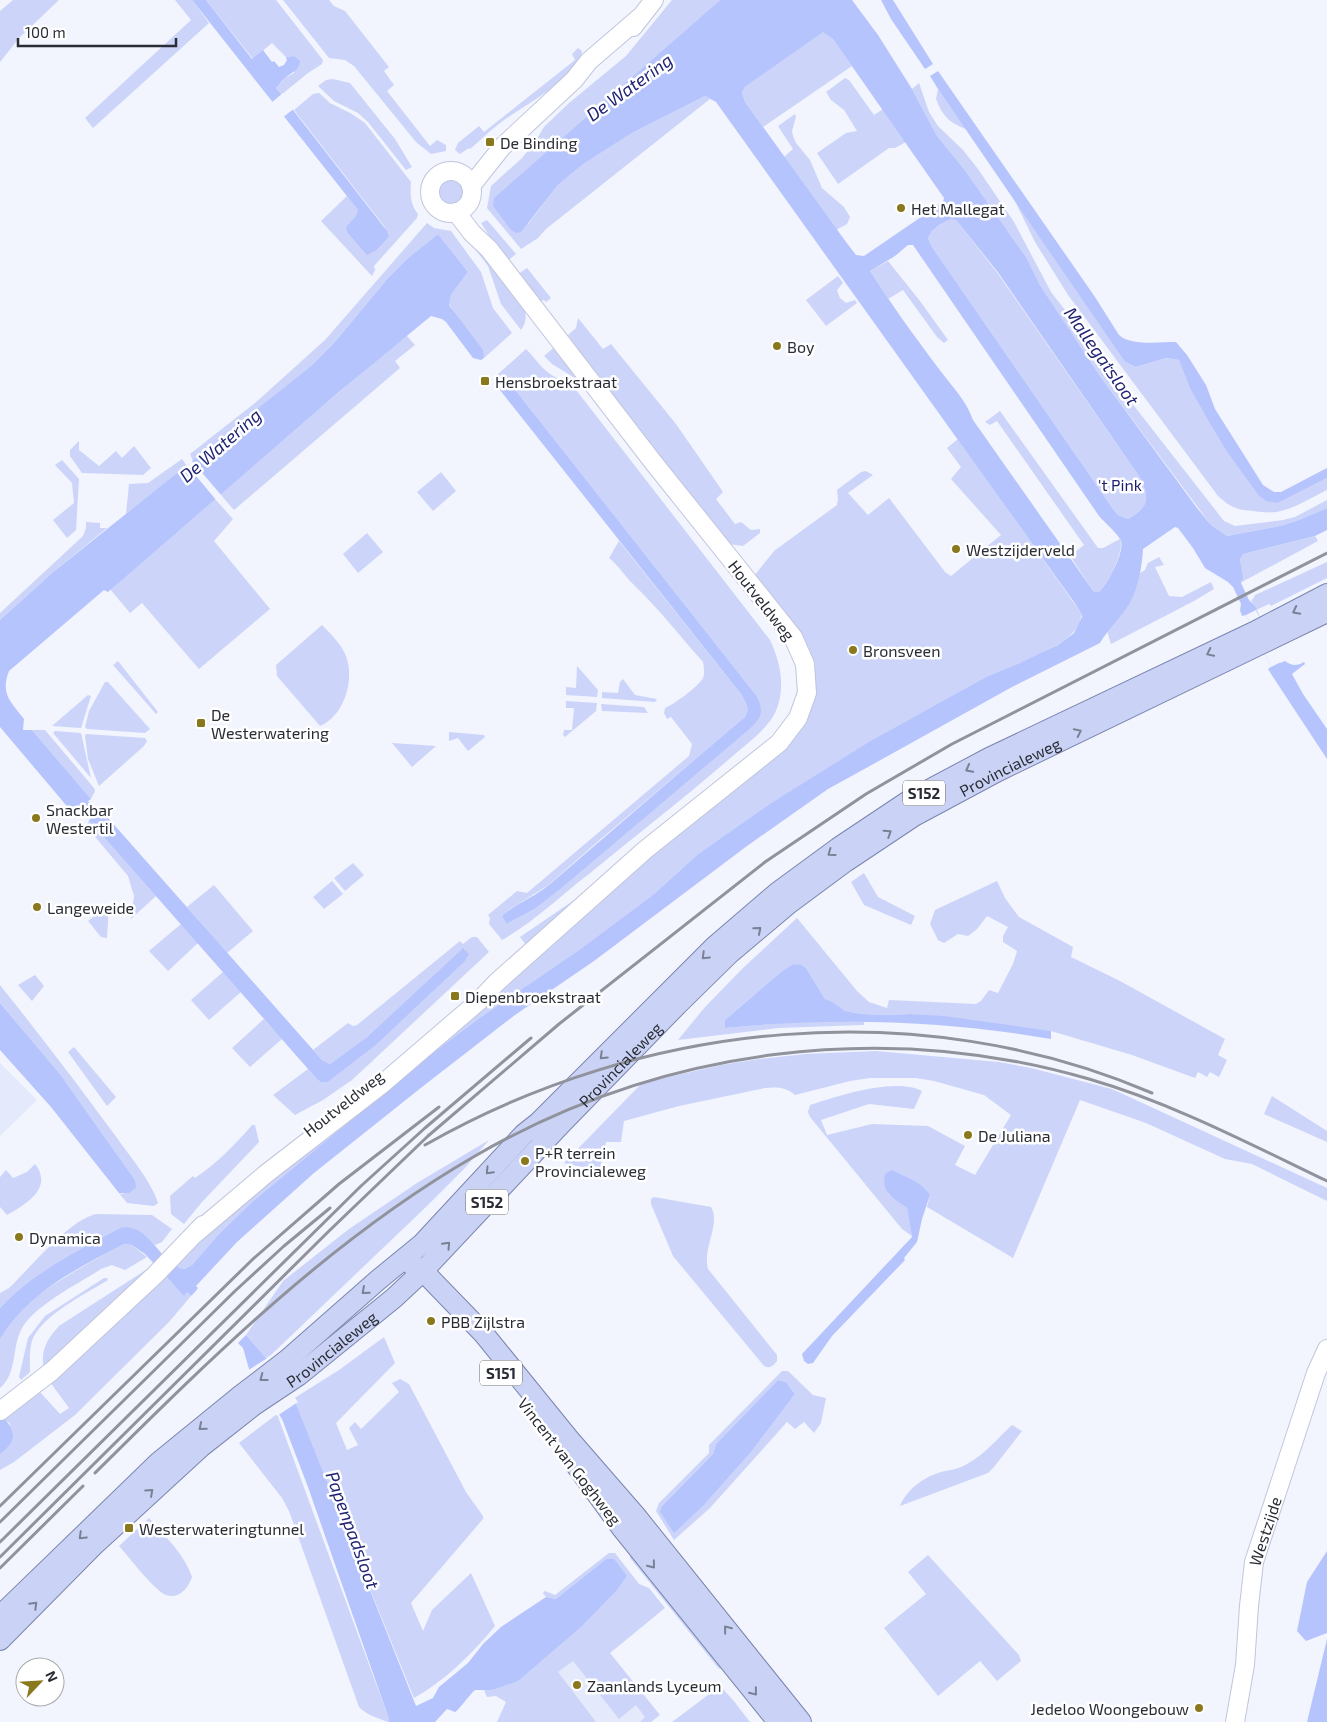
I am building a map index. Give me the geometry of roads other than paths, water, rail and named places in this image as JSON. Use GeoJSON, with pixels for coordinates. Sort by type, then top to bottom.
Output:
{"type":"FeatureCollection","features":[{"type":"Feature","properties":{"kind":"main road","name":"Provincialeweg"},"geometry":{"type":"LineString","coordinates":[[0,1616],[160,1462],[386,1305],[418,1275],[580,1104],[730,953],[787,905],[844,862],[914,816],[1262,636],[1327,594]]}},
{"type":"Feature","properties":{"kind":"main road","name":"Provincialeweg"},"geometry":{"type":"LineString","coordinates":[[293,1368],[403,1260],[422,1244],[524,1134],[538,1123],[715,946],[778,892],[823,859],[910,800],[981,763],[1262,636],[1327,612]]}},
{"type":"Feature","properties":{"kind":"main road","name":"Vincent van Goghweg"},"geometry":{"type":"LineString","coordinates":[[403,1260],[483,1333],[634,1515],[801,1722]]}},
{"type":"Feature","properties":{"kind":"main road","name":"Vincent van Goghweg"},"geometry":{"type":"LineString","coordinates":[[418,1275],[433,1297],[476,1343],[563,1448],[621,1527],[778,1722]]}},
{"type":"Feature","properties":{"kind":"main road","name":"Provincialeweg"},"geometry":{"type":"LineString","coordinates":[[0,1640],[93,1546],[142,1499],[202,1446],[247,1401]]}},
{"type":"Feature","properties":{"kind":"street"},"geometry":{"type":"LineString","coordinates":[[466,179],[574,80],[592,70],[616,48],[654,0]]}},
{"type":"Feature","properties":{"kind":"street"},"geometry":{"type":"LineString","coordinates":[[452,171],[466,179],[472,196],[462,208],[442,211],[436,208],[431,200],[430,191],[431,184],[436,177],[452,171]]}},
{"type":"Feature","properties":{"kind":"street","name":"Houtveldweg"},"geometry":{"type":"LineString","coordinates":[[4,1408],[52,1370],[155,1275],[196,1233],[267,1173],[381,1085],[479,1002],[497,982],[646,850],[779,743],[798,718],[807,692],[805,664],[793,637],[653,462],[489,249],[472,233],[462,208]]}},
{"type":"Feature","properties":{"kind":"street","name":"Westzijde"},"geometry":{"type":"LineString","coordinates":[[1235,1722],[1245,1665],[1248,1606],[1254,1562],[1316,1373],[1327,1349]]}},
{"type":"Feature","properties":{"kind":"water"},"geometry":{"type":"Polygon","coordinates":[[[192,0],[206,0],[252,59],[263,50],[272,62],[274,61],[279,67],[284,65],[287,60],[286,57],[294,56],[300,61],[297,69],[276,88],[387,231],[389,237],[377,250],[367,255],[347,232],[346,227],[356,216],[358,210],[192,0]]]}},
{"type":"Feature","properties":{"kind":"water","name":"De Watering"},"geometry":{"type":"Polygon","coordinates":[[[720,0],[852,0],[878,35],[912,89],[937,136],[964,169],[1026,257],[1040,285],[1100,376],[1211,525],[1227,536],[1280,526],[1327,508],[1327,530],[1315,536],[1243,554],[1240,559],[1243,578],[1241,583],[1249,600],[1255,606],[1280,663],[1285,661],[1292,665],[1304,662],[1305,664],[1292,674],[1327,729],[1327,759],[1268,669],[1271,667],[1246,615],[1242,616],[1241,604],[1233,587],[1205,568],[1193,548],[1178,528],[1175,527],[1143,549],[1140,574],[1132,599],[1100,643],[1012,687],[828,789],[747,846],[594,961],[515,1015],[314,1173],[237,1242],[196,1286],[198,1288],[191,1296],[187,1292],[184,1296],[145,1254],[132,1245],[124,1244],[72,1272],[39,1295],[24,1308],[0,1339],[0,1308],[13,1295],[56,1263],[120,1228],[130,1228],[139,1231],[176,1266],[184,1269],[192,1265],[219,1234],[253,1201],[430,1055],[478,1019],[579,950],[654,894],[698,854],[765,807],[869,742],[988,676],[1058,645],[1074,633],[1082,617],[1074,602],[716,102],[705,96],[632,133],[582,165],[558,185],[521,232],[516,233],[511,230],[493,206],[494,198],[720,0]],[[823,32],[745,87],[742,92],[745,102],[846,242],[856,255],[864,256],[943,202],[944,198],[833,39],[823,32]],[[951,219],[939,225],[928,238],[932,247],[1113,509],[1118,515],[1128,519],[1135,515],[1143,507],[1146,498],[1146,492],[1141,479],[997,271],[956,220],[951,219]],[[908,245],[895,256],[870,271],[912,333],[962,399],[973,420],[1094,592],[1099,592],[1107,582],[1119,558],[1121,551],[1120,539],[1099,516],[913,245],[908,245]]]}},
{"type":"Feature","properties":{"kind":"water"},"geometry":{"type":"Polygon","coordinates":[[[881,0],[893,0],[933,64],[925,69],[891,19],[881,0]]]}},
{"type":"Feature","properties":{"kind":"water"},"geometry":{"type":"Polygon","coordinates":[[[938,71],[1095,297],[1119,335],[1138,342],[1176,342],[1187,355],[1206,385],[1215,409],[1263,485],[1274,492],[1281,492],[1327,468],[1327,478],[1278,503],[1266,501],[1258,495],[1226,450],[1191,390],[1179,360],[1166,358],[1136,367],[1125,362],[938,89],[930,76],[938,71]]]}},
{"type":"Feature","properties":{"kind":"water","name":"De Watering"},"geometry":{"type":"Polygon","coordinates":[[[438,234],[468,272],[451,295],[449,305],[483,350],[484,358],[481,360],[473,358],[446,322],[431,316],[339,392],[108,592],[104,590],[9,671],[6,686],[8,697],[24,719],[23,730],[32,730],[91,799],[88,801],[98,812],[101,810],[322,1060],[330,1064],[367,1037],[463,948],[469,954],[465,961],[375,1046],[328,1082],[321,1082],[89,820],[92,817],[82,807],[71,811],[0,727],[0,620],[52,573],[311,366],[334,343],[388,278],[408,258],[438,234]]]}},
{"type":"Feature","properties":{"kind":"water"},"geometry":{"type":"Polygon","coordinates":[[[497,375],[505,377],[756,695],[761,707],[758,720],[746,732],[559,890],[534,909],[506,924],[502,916],[550,884],[745,717],[748,710],[741,694],[496,385],[494,377],[497,375]]]}},
{"type":"Feature","properties":{"kind":"water"},"geometry":{"type":"Polygon","coordinates":[[[793,964],[806,968],[825,999],[833,1002],[845,1011],[862,1014],[944,1016],[1051,1031],[1051,1039],[970,1028],[888,1022],[807,1022],[725,1028],[725,1020],[782,971],[793,964]]]}},
{"type":"Feature","properties":{"kind":"water"},"geometry":{"type":"Polygon","coordinates":[[[0,1003],[60,1074],[135,1180],[136,1188],[129,1193],[119,1193],[51,1107],[0,1050],[0,1003]]]}},
{"type":"Feature","properties":{"kind":"water"},"geometry":{"type":"Polygon","coordinates":[[[892,1170],[918,1183],[930,1195],[917,1242],[904,1258],[905,1260],[832,1336],[813,1363],[808,1364],[804,1361],[802,1354],[912,1237],[907,1208],[889,1194],[885,1186],[885,1174],[892,1170]]]}},
{"type":"Feature","properties":{"kind":"water"},"geometry":{"type":"Polygon","coordinates":[[[246,1335],[266,1358],[296,1404],[416,1706],[433,1698],[439,1687],[468,1663],[483,1644],[501,1627],[546,1597],[556,1599],[606,1559],[614,1559],[627,1576],[616,1591],[582,1626],[518,1681],[492,1690],[475,1690],[457,1711],[447,1709],[435,1722],[388,1722],[389,1719],[308,1487],[282,1419],[249,1369],[243,1348],[238,1343],[246,1335]]]}},
{"type":"Feature","properties":{"kind":"water"},"geometry":{"type":"Polygon","coordinates":[[[778,1380],[786,1382],[795,1394],[752,1451],[705,1504],[674,1533],[660,1512],[662,1506],[713,1454],[716,1444],[778,1380]]]}},
{"type":"Feature","properties":{"kind":"water"},"geometry":{"type":"Polygon","coordinates":[[[0,1411],[11,1428],[13,1438],[7,1448],[0,1454],[0,1411]]]}},
{"type":"Feature","properties":{"kind":"water"},"geometry":{"type":"Polygon","coordinates":[[[1327,1551],[1327,1633],[1306,1641],[1297,1631],[1307,1582],[1327,1551]]]}},
{"type":"Feature","properties":{"kind":"water"},"geometry":{"type":"Polygon","coordinates":[[[1327,1639],[1327,1722],[1307,1722],[1327,1639]]]}},
{"type":"Feature","properties":{"kind":"railway"},"geometry":{"type":"LineString","coordinates":[[0,1557],[330,1230],[428,1136],[559,1024],[765,862],[866,794],[952,744],[1327,553]]}},
{"type":"Feature","properties":{"kind":"railway"},"geometry":{"type":"LineString","coordinates":[[425,1145],[510,1103],[598,1070],[690,1047],[783,1035],[877,1033],[971,1041],[1063,1061],[1152,1093]]}},
{"type":"Feature","properties":{"kind":"railway"},"geometry":{"type":"LineString","coordinates":[[0,1542],[361,1186],[425,1128],[531,1038]]}},
{"type":"Feature","properties":{"kind":"railway"},"geometry":{"type":"LineString","coordinates":[[95,1473],[183,1386],[275,1302],[371,1224],[422,1189],[475,1156],[546,1119],[620,1090],[697,1068],[774,1054],[853,1049],[932,1051],[1011,1061],[1089,1079],[1150,1100],[1210,1125],[1327,1181]]}},
{"type":"Feature","properties":{"kind":"railway"},"geometry":{"type":"LineString","coordinates":[[0,1506],[253,1259],[339,1184],[439,1107]]}},
{"type":"Feature","properties":{"kind":"railway"},"geometry":{"type":"LineString","coordinates":[[0,1522],[235,1291],[284,1246],[330,1208]]}},
{"type":"Feature","properties":{"kind":"railway"},"geometry":{"type":"LineString","coordinates":[[0,1568],[83,1486]]}},
{"type":"Feature","properties":{"kind":"place","name":"De Binding"},"geometry":{"type":"Point","coordinates":[490,142]}},
{"type":"Feature","properties":{"kind":"place","name":"Het Mallegat"},"geometry":{"type":"Point","coordinates":[901,208]}},
{"type":"Feature","properties":{"kind":"place","name":"Boy"},"geometry":{"type":"Point","coordinates":[777,346]}},
{"type":"Feature","properties":{"kind":"place","name":"Hensbroekstraat"},"geometry":{"type":"Point","coordinates":[485,381]}},
{"type":"Feature","properties":{"kind":"place","name":"Westzijderveld"},"geometry":{"type":"Point","coordinates":[956,549]}},
{"type":"Feature","properties":{"kind":"place","name":"Bronsveen"},"geometry":{"type":"Point","coordinates":[853,650]}},
{"type":"Feature","properties":{"kind":"place","name":"De Westerwatering"},"geometry":{"type":"Point","coordinates":[201,723]}},
{"type":"Feature","properties":{"kind":"place","name":"Snackbar Westertil"},"geometry":{"type":"Point","coordinates":[36,818]}},
{"type":"Feature","properties":{"kind":"place","name":"Langeweide"},"geometry":{"type":"Point","coordinates":[37,907]}},
{"type":"Feature","properties":{"kind":"place","name":"Diepenbroekstraat"},"geometry":{"type":"Point","coordinates":[455,996]}},
{"type":"Feature","properties":{"kind":"place","name":"De Juliana"},"geometry":{"type":"Point","coordinates":[968,1135]}},
{"type":"Feature","properties":{"kind":"place","name":"P+R terrein Provincialeweg"},"geometry":{"type":"Point","coordinates":[525,1161]}},
{"type":"Feature","properties":{"kind":"place","name":"Dynamica"},"geometry":{"type":"Point","coordinates":[19,1237]}},
{"type":"Feature","properties":{"kind":"place","name":"PBB Zijlstra"},"geometry":{"type":"Point","coordinates":[431,1321]}},
{"type":"Feature","properties":{"kind":"place","name":"Westerwateringtunnel"},"geometry":{"type":"Point","coordinates":[129,1528]}},
{"type":"Feature","properties":{"kind":"place","name":"Zaanlands Lyceum"},"geometry":{"type":"Point","coordinates":[577,1685]}},
{"type":"Feature","properties":{"kind":"place","name":"Jedeloo Woongebouw"},"geometry":{"type":"Point","coordinates":[1199,1708]}},
{"type":"Feature","properties":{"kind":"water label","name":"Mallegatsloot"},"geometry":{"type":"Point","coordinates":[1102,356]}},
{"type":"Feature","properties":{"kind":"water label","name":"Papenpadsloot"},"geometry":{"type":"Point","coordinates":[353,1530]}},
{"type":"Feature","properties":{"kind":"park label","name":"'t Pink"},"geometry":{"type":"Point","coordinates":[1120,484]}}]}
